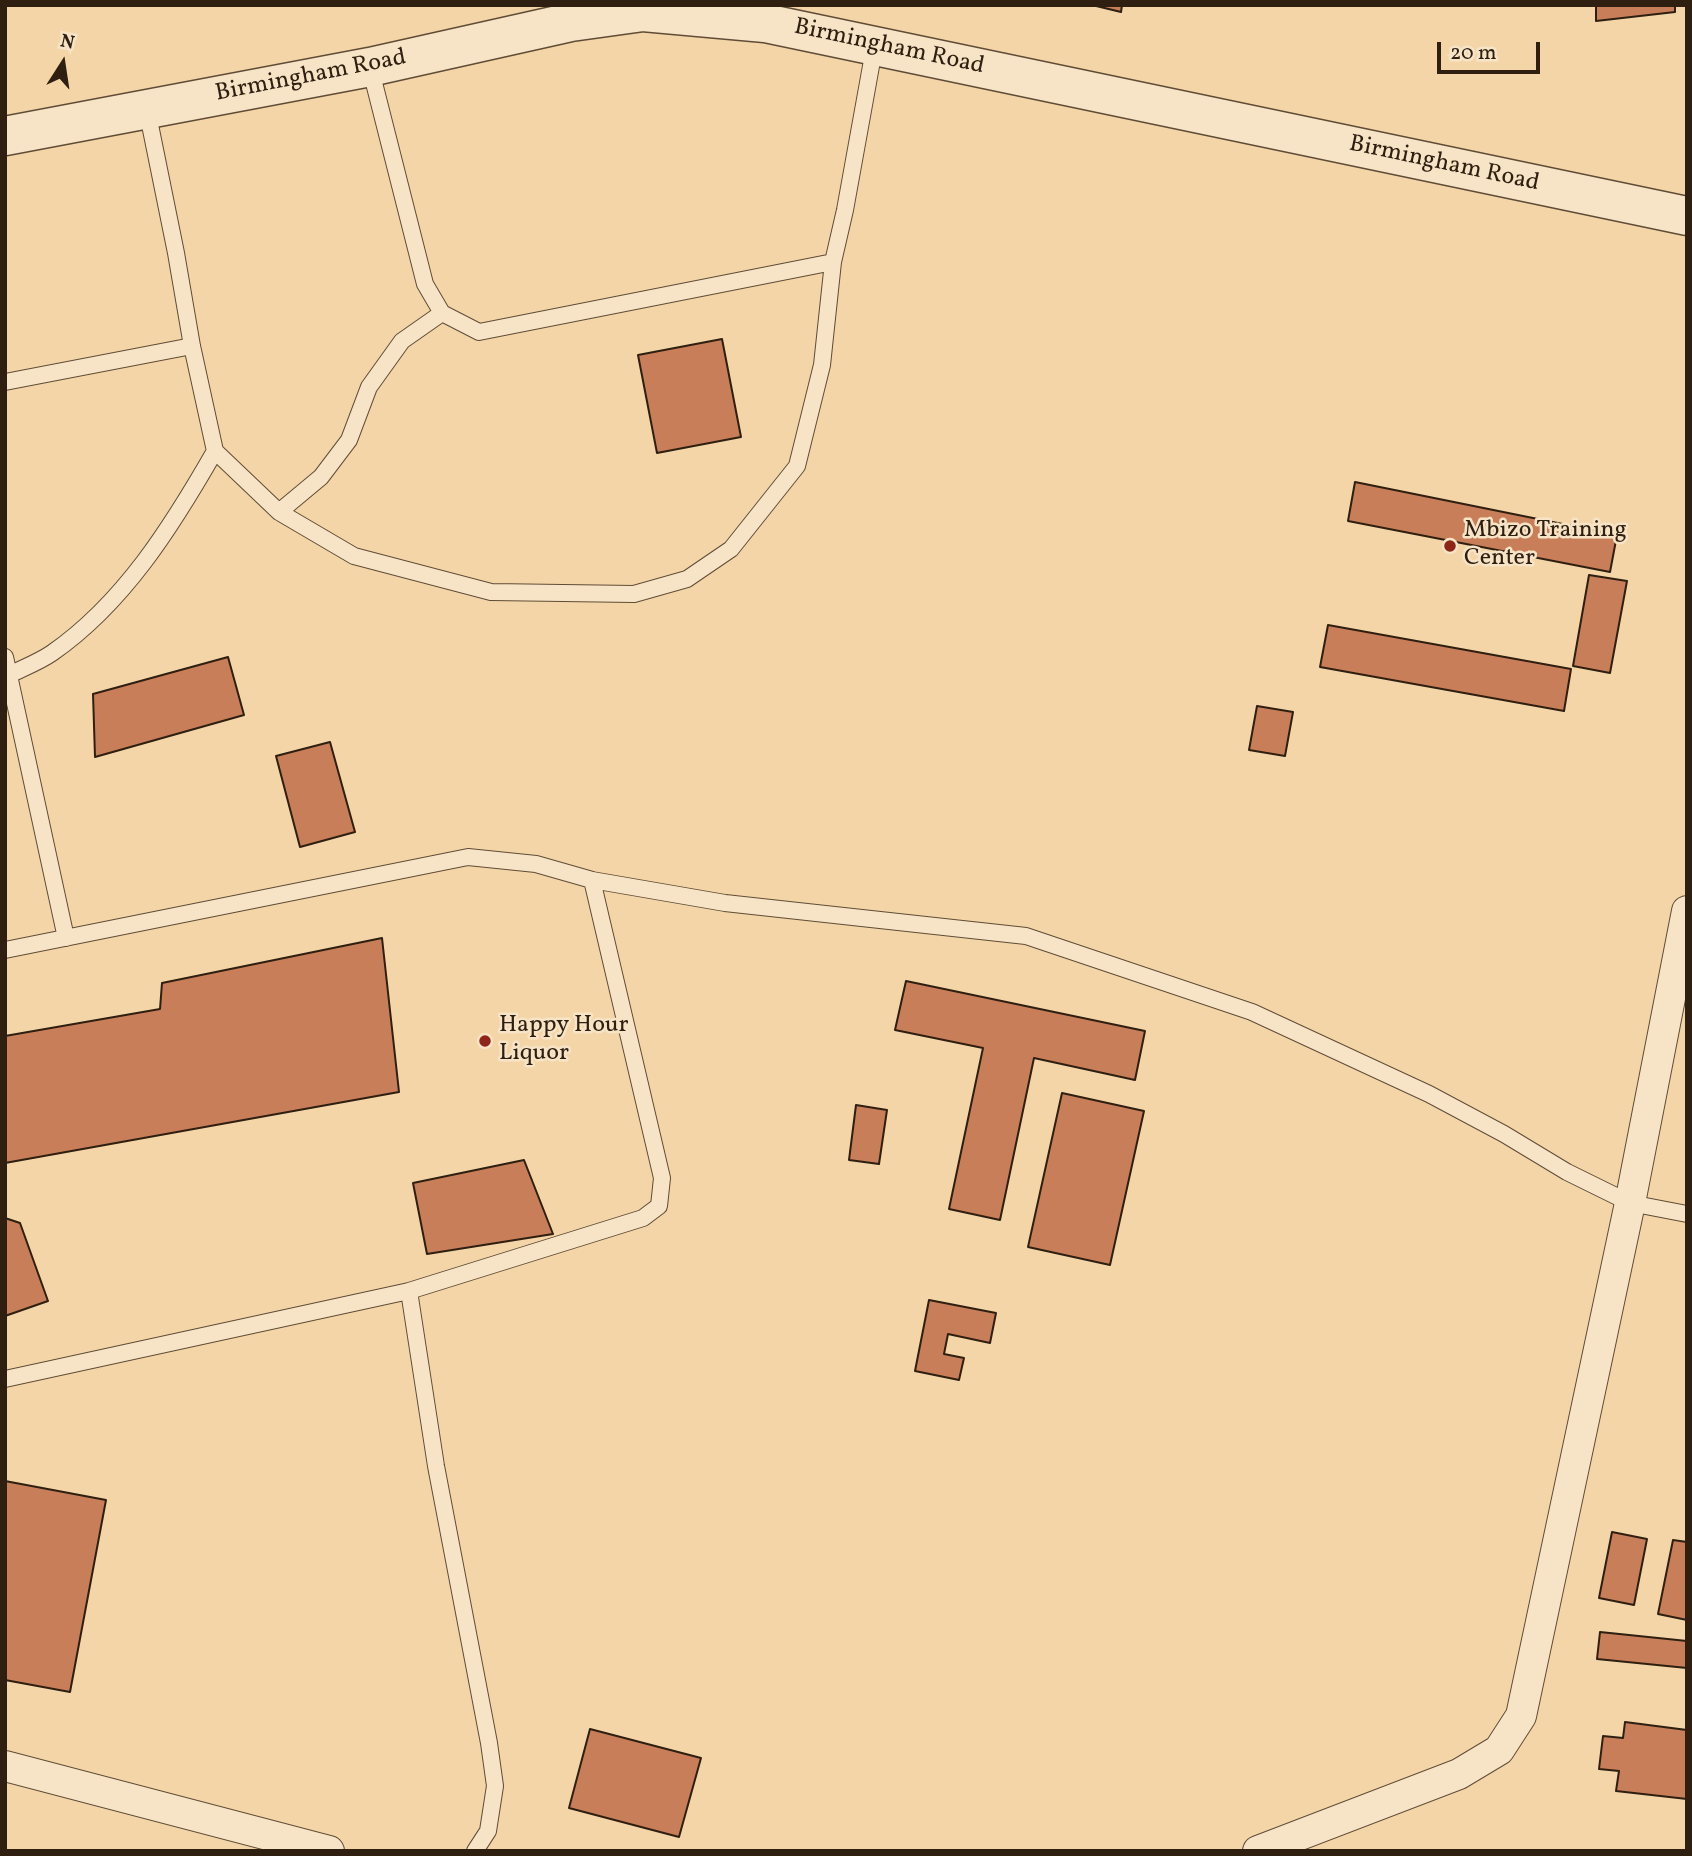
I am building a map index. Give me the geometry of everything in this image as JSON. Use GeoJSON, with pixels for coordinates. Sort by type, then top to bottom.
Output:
{"type":"FeatureCollection","features":[{"type":"Feature","properties":{"kind":"street","name":"Birmingham Road"},"geometry":{"type":"LineString","coordinates":[[5,136],[370,66],[569,14],[643,12],[765,23],[875,44],[1687,216]]}},
{"type":"Feature","properties":{"kind":"street"},"geometry":{"type":"LineString","coordinates":[[1258,1851],[1459,1774],[1499,1750],[1521,1716],[1630,1203],[1687,911]]}},
{"type":"Feature","properties":{"kind":"street"},"geometry":{"type":"LineString","coordinates":[[5,1766],[329,1851]]}},
{"type":"Feature","properties":{"kind":"lane"},"geometry":{"type":"LineString","coordinates":[[147,110],[215,451],[279,512],[354,555],[491,592],[635,594],[687,579],[731,549],[797,466],[822,365],[833,262],[875,44]]}},
{"type":"Feature","properties":{"kind":"lane"},"geometry":{"type":"LineString","coordinates":[[370,66],[425,284],[442,313],[479,332],[833,262]]}},
{"type":"Feature","properties":{"kind":"lane"},"geometry":{"type":"LineString","coordinates":[[279,512],[321,477],[349,440],[369,387],[402,341],[442,313]]}},
{"type":"Feature","properties":{"kind":"lane"},"geometry":{"type":"LineString","coordinates":[[5,382],[192,346]]}},
{"type":"Feature","properties":{"kind":"lane"},"geometry":{"type":"LineString","coordinates":[[9,675],[51,654],[99,615],[156,544],[184,504],[215,451]]}},
{"type":"Feature","properties":{"kind":"lane"},"geometry":{"type":"LineString","coordinates":[[5,657],[66,938]]}},
{"type":"Feature","properties":{"kind":"lane"},"geometry":{"type":"LineString","coordinates":[[5,950],[468,857],[536,864],[593,880],[725,903],[1026,936],[1252,1012],[1429,1094],[1567,1172],[1630,1203],[1687,1214]]}},
{"type":"Feature","properties":{"kind":"lane"},"geometry":{"type":"LineString","coordinates":[[5,1379],[409,1290],[643,1219],[659,1206],[662,1178],[593,880]]}},
{"type":"Feature","properties":{"kind":"lane"},"geometry":{"type":"LineString","coordinates":[[409,1290],[436,1466],[495,1786],[488,1831],[475,1851]]}},
{"type":"Feature","properties":{"kind":"building"},"geometry":{"type":"Polygon","coordinates":[[[1092,5],[1122,5],[1121,12],[1092,5]]]}},
{"type":"Feature","properties":{"kind":"building"},"geometry":{"type":"Polygon","coordinates":[[[1596,5],[1675,5],[1675,12],[1596,21],[1596,5]]]}},
{"type":"Feature","properties":{"kind":"building"},"geometry":{"type":"Polygon","coordinates":[[[722,339],[741,437],[657,453],[638,355],[722,339]]]}},
{"type":"Feature","properties":{"kind":"building"},"geometry":{"type":"Polygon","coordinates":[[[1355,482],[1617,535],[1610,572],[1348,521],[1355,482]]]}},
{"type":"Feature","properties":{"kind":"building"},"geometry":{"type":"Polygon","coordinates":[[[1589,575],[1627,581],[1610,673],[1573,666],[1589,575]]]}},
{"type":"Feature","properties":{"kind":"building"},"geometry":{"type":"Polygon","coordinates":[[[1328,625],[1571,669],[1564,711],[1320,667],[1328,625]]]}},
{"type":"Feature","properties":{"kind":"building"},"geometry":{"type":"Polygon","coordinates":[[[228,657],[244,715],[95,757],[93,694],[228,657]]]}},
{"type":"Feature","properties":{"kind":"building"},"geometry":{"type":"Polygon","coordinates":[[[1257,706],[1293,712],[1285,756],[1249,750],[1257,706]]]}},
{"type":"Feature","properties":{"kind":"building"},"geometry":{"type":"Polygon","coordinates":[[[330,742],[355,832],[300,847],[276,756],[330,742]]]}},
{"type":"Feature","properties":{"kind":"building"},"geometry":{"type":"Polygon","coordinates":[[[382,938],[399,1092],[5,1163],[5,1036],[160,1009],[162,983],[382,938]]]}},
{"type":"Feature","properties":{"kind":"building"},"geometry":{"type":"Polygon","coordinates":[[[906,981],[1145,1031],[1135,1080],[1034,1058],[1000,1220],[949,1209],[983,1048],[895,1030],[906,981]]]}},
{"type":"Feature","properties":{"kind":"building"},"geometry":{"type":"Polygon","coordinates":[[[1062,1093],[1144,1111],[1110,1265],[1028,1247],[1062,1093]]]}},
{"type":"Feature","properties":{"kind":"building"},"geometry":{"type":"Polygon","coordinates":[[[856,1105],[887,1110],[879,1164],[849,1160],[856,1105]]]}},
{"type":"Feature","properties":{"kind":"building"},"geometry":{"type":"Polygon","coordinates":[[[524,1160],[553,1234],[427,1254],[413,1183],[524,1160]]]}},
{"type":"Feature","properties":{"kind":"building"},"geometry":{"type":"Polygon","coordinates":[[[5,1218],[20,1223],[48,1301],[5,1316],[5,1218]]]}},
{"type":"Feature","properties":{"kind":"building"},"geometry":{"type":"Polygon","coordinates":[[[929,1300],[996,1313],[990,1343],[948,1334],[944,1354],[964,1358],[959,1380],[915,1371],[929,1300]]]}},
{"type":"Feature","properties":{"kind":"building"},"geometry":{"type":"Polygon","coordinates":[[[5,1481],[106,1500],[70,1692],[5,1680],[5,1481]]]}},
{"type":"Feature","properties":{"kind":"building"},"geometry":{"type":"Polygon","coordinates":[[[1612,1532],[1647,1539],[1634,1605],[1599,1598],[1612,1532]]]}},
{"type":"Feature","properties":{"kind":"building"},"geometry":{"type":"Polygon","coordinates":[[[1673,1540],[1687,1542],[1687,1620],[1658,1614],[1673,1540]]]}},
{"type":"Feature","properties":{"kind":"building"},"geometry":{"type":"Polygon","coordinates":[[[1600,1632],[1687,1641],[1687,1668],[1597,1659],[1600,1632]]]}},
{"type":"Feature","properties":{"kind":"building"},"geometry":{"type":"Polygon","coordinates":[[[1625,1722],[1687,1730],[1687,1799],[1616,1791],[1619,1771],[1599,1769],[1603,1736],[1623,1738],[1625,1722]]]}},
{"type":"Feature","properties":{"kind":"building"},"geometry":{"type":"Polygon","coordinates":[[[590,1729],[701,1758],[679,1837],[569,1808],[590,1729]]]}},
{"type":"Feature","properties":{"kind":"place","name":"Mbizo Training Center"},"geometry":{"type":"Point","coordinates":[1450,546]}},
{"type":"Feature","properties":{"kind":"place","name":"Happy Hour Liquor"},"geometry":{"type":"Point","coordinates":[485,1041]}}]}
